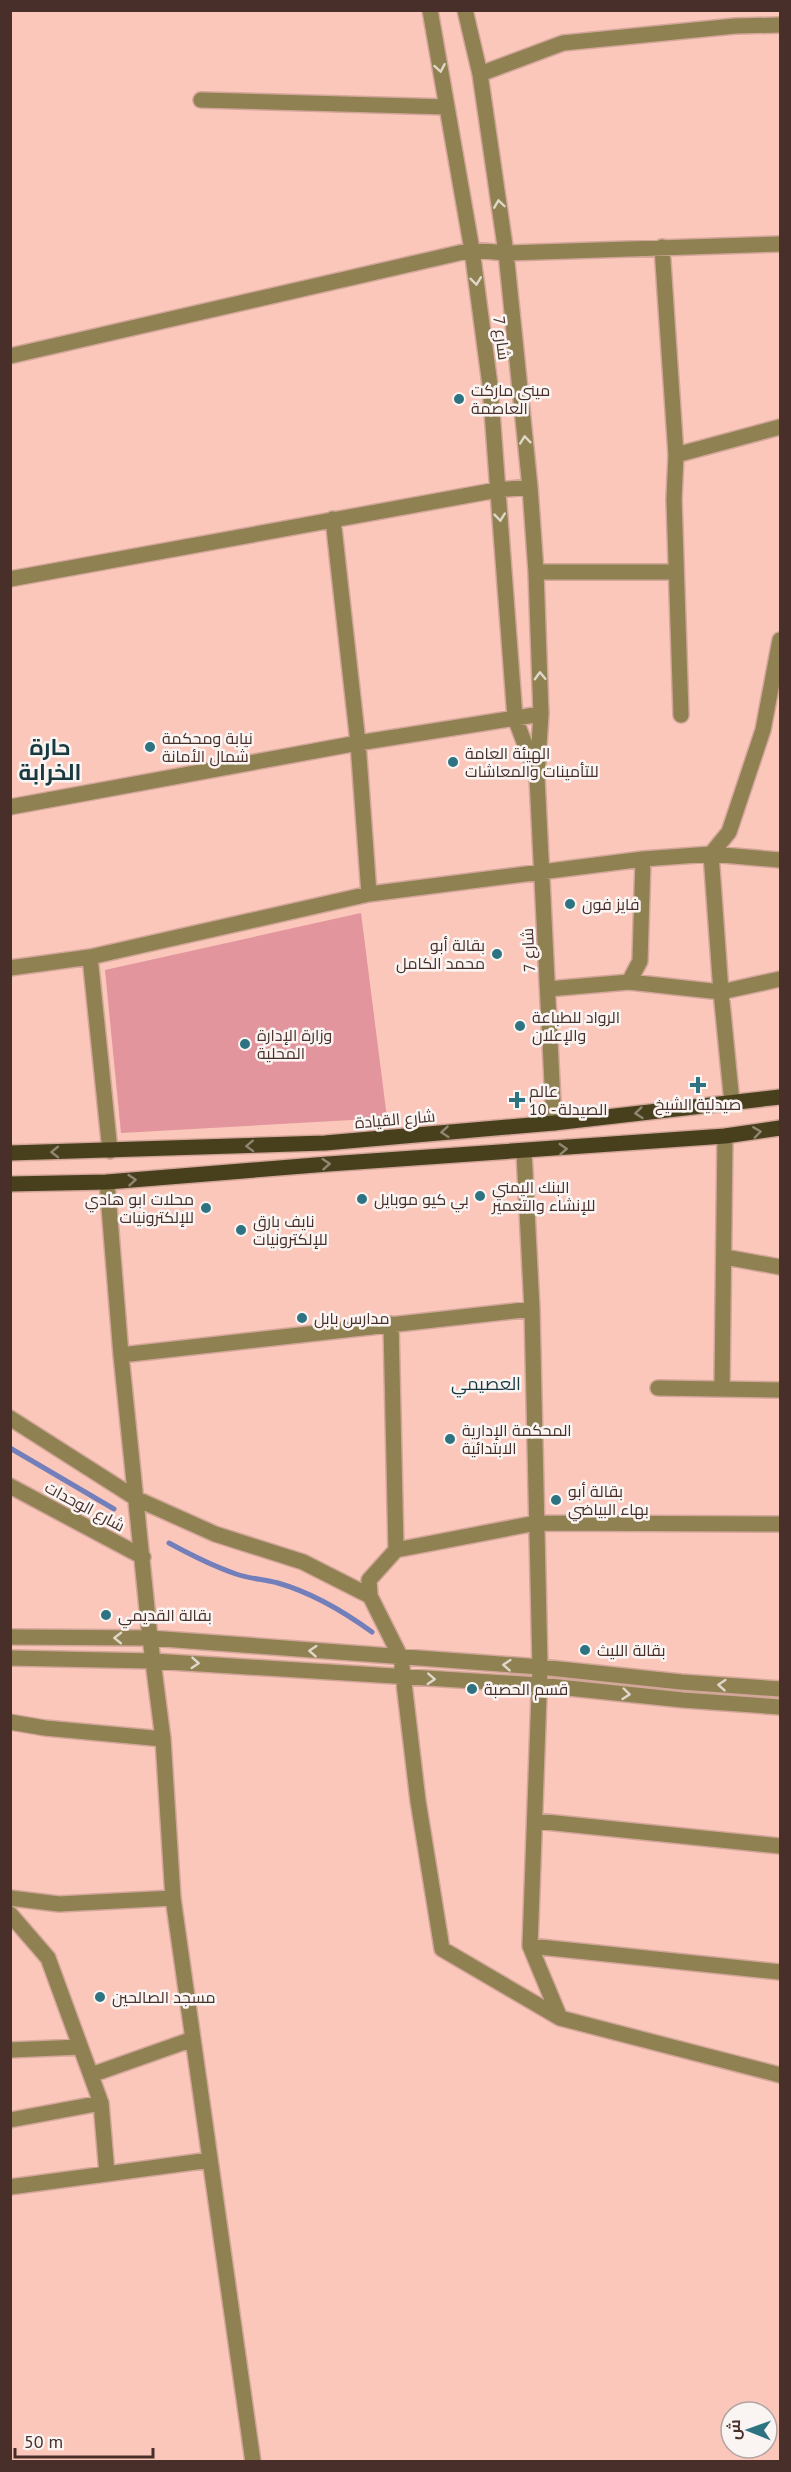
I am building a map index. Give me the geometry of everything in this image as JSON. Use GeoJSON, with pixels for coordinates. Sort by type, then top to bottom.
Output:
{"type":"FeatureCollection","features":[{"type":"Feature","properties":{"kind":"main road","name":"شارع القيادة"},"geometry":{"type":"LineString","coordinates":[[10,1153],[325,1143],[554,1123],[780,1097]]}},
{"type":"Feature","properties":{"kind":"main road"},"geometry":{"type":"LineString","coordinates":[[10,1184],[107,1182],[328,1164],[524,1152],[725,1136],[780,1128]]}},
{"type":"Feature","properties":{"kind":"street","name":"شارع 7"},"geometry":{"type":"LineString","coordinates":[[430,10],[472,250],[490,385],[515,718],[537,777]]}},
{"type":"Feature","properties":{"kind":"street","name":"شارع 7"},"geometry":{"type":"LineString","coordinates":[[465,10],[480,74],[506,253],[530,487],[536,572],[541,714],[537,777],[554,1123]]}},
{"type":"Feature","properties":{"kind":"street"},"geometry":{"type":"LineString","coordinates":[[480,74],[563,43],[735,26],[780,25]]}},
{"type":"Feature","properties":{"kind":"street"},"geometry":{"type":"LineString","coordinates":[[201,100],[447,107]]}},
{"type":"Feature","properties":{"kind":"street"},"geometry":{"type":"LineString","coordinates":[[10,356],[472,250],[506,253],[780,244]]}},
{"type":"Feature","properties":{"kind":"street"},"geometry":{"type":"LineString","coordinates":[[662,247],[676,455],[674,499],[681,715]]}},
{"type":"Feature","properties":{"kind":"street"},"geometry":{"type":"LineString","coordinates":[[676,455],[780,427]]}},
{"type":"Feature","properties":{"kind":"street"},"geometry":{"type":"LineString","coordinates":[[10,579],[333,519],[497,490],[530,487]]}},
{"type":"Feature","properties":{"kind":"street"},"geometry":{"type":"LineString","coordinates":[[333,519],[358,743],[369,894]]}},
{"type":"Feature","properties":{"kind":"street"},"geometry":{"type":"LineString","coordinates":[[536,572],[676,572]]}},
{"type":"Feature","properties":{"kind":"street"},"geometry":{"type":"LineString","coordinates":[[732,1103],[711,854],[729,832],[764,730],[780,640]]}},
{"type":"Feature","properties":{"kind":"street"},"geometry":{"type":"LineString","coordinates":[[10,807],[358,743],[541,714]]}},
{"type":"Feature","properties":{"kind":"street"},"geometry":{"type":"LineString","coordinates":[[10,968],[90,957],[369,894],[643,859],[711,854],[780,860]]}},
{"type":"Feature","properties":{"kind":"street"},"geometry":{"type":"LineString","coordinates":[[630,982],[640,961],[643,859]]}},
{"type":"Feature","properties":{"kind":"street"},"geometry":{"type":"LineString","coordinates":[[90,957],[110,1151]]}},
{"type":"Feature","properties":{"kind":"street"},"geometry":{"type":"LineString","coordinates":[[548,989],[630,982],[721,992],[780,979]]}},
{"type":"Feature","properties":{"kind":"street"},"geometry":{"type":"LineString","coordinates":[[722,1388],[725,1136]]}},
{"type":"Feature","properties":{"kind":"street"},"geometry":{"type":"LineString","coordinates":[[524,1152],[532,1309],[540,1667],[530,1946],[560,2018]]}},
{"type":"Feature","properties":{"kind":"street"},"geometry":{"type":"LineString","coordinates":[[107,1182],[150,1638],[163,1739],[173,1898],[253,2462]]}},
{"type":"Feature","properties":{"kind":"street"},"geometry":{"type":"LineString","coordinates":[[725,1257],[780,1267]]}},
{"type":"Feature","properties":{"kind":"street"},"geometry":{"type":"LineString","coordinates":[[122,1355],[532,1309]]}},
{"type":"Feature","properties":{"kind":"street"},"geometry":{"type":"LineString","coordinates":[[392,1324],[396,1550]]}},
{"type":"Feature","properties":{"kind":"street"},"geometry":{"type":"LineString","coordinates":[[658,1388],[780,1390]]}},
{"type":"Feature","properties":{"kind":"street"},"geometry":{"type":"LineString","coordinates":[[10,1418],[137,1499],[215,1534],[303,1562],[370,1596]]}},
{"type":"Feature","properties":{"kind":"street","name":"شارع الوحدات"},"geometry":{"type":"LineString","coordinates":[[10,1486],[142,1557]]}},
{"type":"Feature","properties":{"kind":"street"},"geometry":{"type":"LineString","coordinates":[[780,1524],[536,1523],[396,1550],[369,1580],[370,1596],[401,1658],[418,1801],[442,1949],[560,2018],[780,2075]]}},
{"type":"Feature","properties":{"kind":"street"},"geometry":{"type":"LineString","coordinates":[[10,1637],[150,1638],[540,1667],[681,1682],[780,1689]]}},
{"type":"Feature","properties":{"kind":"street"},"geometry":{"type":"LineString","coordinates":[[10,1658],[153,1661],[539,1685],[683,1700],[780,1707]]}},
{"type":"Feature","properties":{"kind":"street"},"geometry":{"type":"LineString","coordinates":[[10,1722],[45,1728],[163,1739]]}},
{"type":"Feature","properties":{"kind":"street"},"geometry":{"type":"LineString","coordinates":[[536,1821],[780,1846]]}},
{"type":"Feature","properties":{"kind":"street"},"geometry":{"type":"LineString","coordinates":[[10,1898],[59,1905],[173,1898]]}},
{"type":"Feature","properties":{"kind":"street"},"geometry":{"type":"LineString","coordinates":[[10,1914],[48,1958],[101,2103],[107,2174]]}},
{"type":"Feature","properties":{"kind":"street"},"geometry":{"type":"LineString","coordinates":[[530,1946],[780,1971]]}},
{"type":"Feature","properties":{"kind":"street"},"geometry":{"type":"LineString","coordinates":[[91,2075],[193,2039]]}},
{"type":"Feature","properties":{"kind":"street"},"geometry":{"type":"LineString","coordinates":[[10,2050],[80,2046]]}},
{"type":"Feature","properties":{"kind":"street"},"geometry":{"type":"LineString","coordinates":[[10,2120],[101,2103]]}},
{"type":"Feature","properties":{"kind":"street"},"geometry":{"type":"LineString","coordinates":[[10,2187],[210,2160]]}},
{"type":"Feature","properties":{"kind":"building","name":"وزارة الإدارة المحلية"},"geometry":{"type":"Polygon","coordinates":[[[361,913],[387,1118],[121,1133],[105,970],[361,913]]]}},
{"type":"Feature","properties":{"kind":"waterway"},"geometry":{"type":"LineString","coordinates":[[10,1448],[114,1509]]}},
{"type":"Feature","properties":{"kind":"waterway"},"geometry":{"type":"LineString","coordinates":[[169,1543],[236,1574],[278,1583],[315,1597],[372,1632]]}},
{"type":"Feature","properties":{"kind":"place","name":"ميني ماركت العاصمة"},"geometry":{"type":"Point","coordinates":[459,399]}},
{"type":"Feature","properties":{"kind":"place","name":"نيابة ومحكمة شمال الأمانة"},"geometry":{"type":"Point","coordinates":[150,747]}},
{"type":"Feature","properties":{"kind":"place","name":"الهيئة العامة للتأمينات والمعاشات"},"geometry":{"type":"Point","coordinates":[453,762]}},
{"type":"Feature","properties":{"kind":"place","name":"فايز فون"},"geometry":{"type":"Point","coordinates":[570,904]}},
{"type":"Feature","properties":{"kind":"place","name":"بقالة أبو محمد الكامل"},"geometry":{"type":"Point","coordinates":[497,954]}},
{"type":"Feature","properties":{"kind":"place","name":"الرواد للطباعة والإعلان"},"geometry":{"type":"Point","coordinates":[520,1026]}},
{"type":"Feature","properties":{"kind":"place","name":"وزارة الإدارة المحلية"},"geometry":{"type":"Point","coordinates":[245,1044]}},
{"type":"Feature","properties":{"kind":"place","name":"صيدلية الشيخ"},"geometry":{"type":"Point","coordinates":[698,1085]}},
{"type":"Feature","properties":{"kind":"place","name":"عالم الصيدلة - 10"},"geometry":{"type":"Point","coordinates":[517,1100]}},
{"type":"Feature","properties":{"kind":"place","name":"البنك اليمني للإنشاء والتعمير"},"geometry":{"type":"Point","coordinates":[480,1196]}},
{"type":"Feature","properties":{"kind":"place","name":"بي كيو موبايل"},"geometry":{"type":"Point","coordinates":[362,1199]}},
{"type":"Feature","properties":{"kind":"place","name":"محلات ابو هادي للإلكترونيات"},"geometry":{"type":"Point","coordinates":[206,1208]}},
{"type":"Feature","properties":{"kind":"place","name":"نايف بارق للإلكترونيات"},"geometry":{"type":"Point","coordinates":[241,1230]}},
{"type":"Feature","properties":{"kind":"place","name":"مدارس بابل"},"geometry":{"type":"Point","coordinates":[302,1318]}},
{"type":"Feature","properties":{"kind":"place","name":"المحكمة الإدارية الابتدائية"},"geometry":{"type":"Point","coordinates":[450,1439]}},
{"type":"Feature","properties":{"kind":"place","name":"بقالة أبو بهاء البياضي"},"geometry":{"type":"Point","coordinates":[556,1500]}},
{"type":"Feature","properties":{"kind":"place","name":"بقالة القديمي"},"geometry":{"type":"Point","coordinates":[106,1615]}},
{"type":"Feature","properties":{"kind":"place","name":"بقالة الليث"},"geometry":{"type":"Point","coordinates":[585,1650]}},
{"type":"Feature","properties":{"kind":"place","name":"قسم الحصبة"},"geometry":{"type":"Point","coordinates":[472,1689]}},
{"type":"Feature","properties":{"kind":"place","name":"مسجد الصالحين"},"geometry":{"type":"Point","coordinates":[100,1997]}},
{"type":"Feature","properties":{"kind":"district","name":"حارة الخرابة"},"geometry":{"type":"Point","coordinates":[50,760]}},
{"type":"Feature","properties":{"kind":"district","name":"العصيمي"},"geometry":{"type":"Point","coordinates":[486,1384]}}]}
